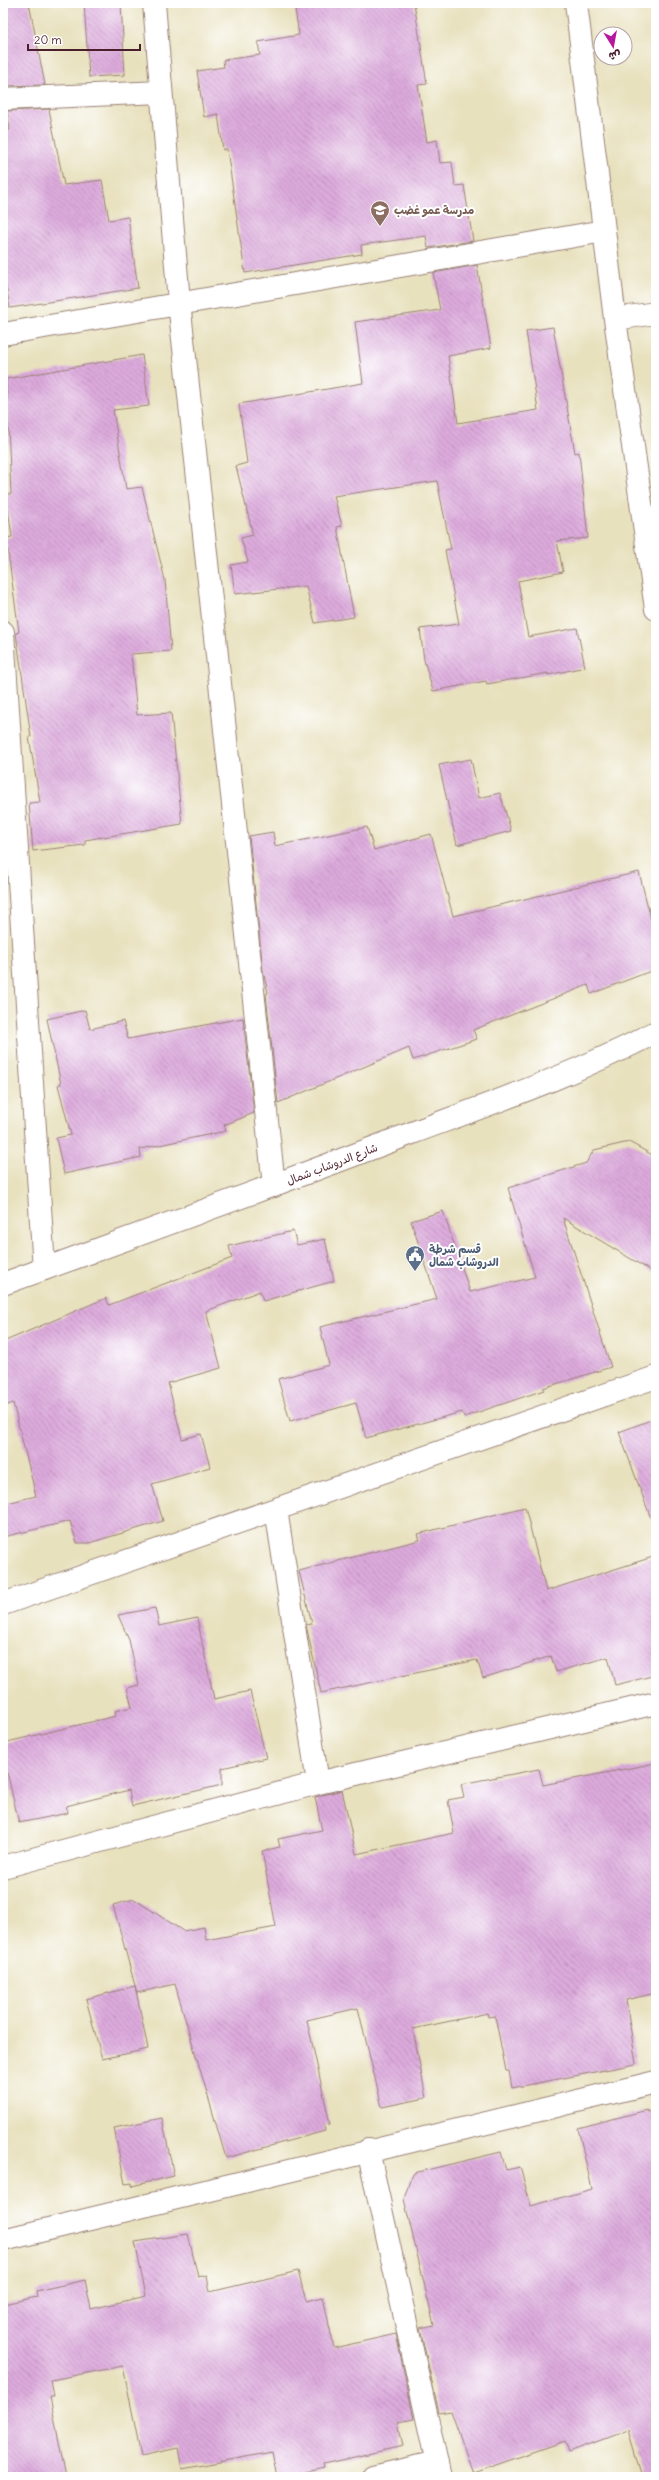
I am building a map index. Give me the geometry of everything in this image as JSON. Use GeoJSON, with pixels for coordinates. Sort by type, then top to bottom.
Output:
{"type":"FeatureCollection","features":[{"type":"Feature","properties":{"kind":"street"},"geometry":{"type":"LineString","coordinates":[[154,3],[179,302],[274,1186]]}},
{"type":"Feature","properties":{"kind":"street"},"geometry":{"type":"LineString","coordinates":[[576,3],[615,319],[656,609]]}},
{"type":"Feature","properties":{"kind":"street"},"geometry":{"type":"LineString","coordinates":[[3,99],[161,92]]}},
{"type":"Feature","properties":{"kind":"street"},"geometry":{"type":"LineString","coordinates":[[3,334],[179,302],[604,231]]}},
{"type":"Feature","properties":{"kind":"street"},"geometry":{"type":"LineString","coordinates":[[615,319],[656,313]]}},
{"type":"Feature","properties":{"kind":"street"},"geometry":{"type":"LineString","coordinates":[[3,632],[11,880],[44,1269]]}},
{"type":"Feature","properties":{"kind":"street","name":"شارع الدروشاب شمال"},"geometry":{"type":"LineString","coordinates":[[3,1284],[274,1186],[607,1058],[656,1032]]}},
{"type":"Feature","properties":{"kind":"street"},"geometry":{"type":"LineString","coordinates":[[3,1604],[656,1377]]}},
{"type":"Feature","properties":{"kind":"street"},"geometry":{"type":"LineString","coordinates":[[276,1509],[318,1783]]}},
{"type":"Feature","properties":{"kind":"street"},"geometry":{"type":"LineString","coordinates":[[3,1867],[318,1783],[656,1703]]}},
{"type":"Feature","properties":{"kind":"street"},"geometry":{"type":"LineString","coordinates":[[3,2240],[368,2150],[656,2082]]}},
{"type":"Feature","properties":{"kind":"street"},"geometry":{"type":"LineString","coordinates":[[368,2150],[438,2470],[373,2477]]}},
{"type":"Feature","properties":{"kind":"building"},"geometry":{"type":"Polygon","coordinates":[[[3,3],[29,3],[45,85],[3,86],[3,3]]]}},
{"type":"Feature","properties":{"kind":"building"},"geometry":{"type":"Polygon","coordinates":[[[84,3],[121,3],[125,75],[89,77],[84,3]]]}},
{"type":"Feature","properties":{"kind":"building"},"geometry":{"type":"Polygon","coordinates":[[[294,3],[414,3],[427,84],[418,85],[427,142],[437,140],[440,163],[452,162],[455,186],[464,185],[473,241],[428,248],[426,236],[361,245],[362,254],[245,273],[227,149],[223,150],[218,114],[204,117],[197,71],[224,67],[223,60],[260,55],[258,42],[299,35],[294,3]]]}},
{"type":"Feature","properties":{"kind":"building"},"geometry":{"type":"Polygon","coordinates":[[[49,109],[64,185],[102,180],[109,220],[128,217],[138,288],[10,308],[3,271],[3,131],[10,130],[7,111],[49,109]]]}},
{"type":"Feature","properties":{"kind":"building"},"geometry":{"type":"Polygon","coordinates":[[[477,265],[491,348],[448,356],[458,423],[538,410],[526,331],[553,327],[575,453],[579,452],[588,538],[557,541],[563,572],[518,581],[528,637],[577,628],[585,667],[548,675],[548,673],[487,684],[486,681],[433,691],[424,660],[420,629],[459,624],[445,550],[451,549],[437,481],[334,496],[342,526],[337,527],[354,617],[315,623],[306,586],[235,594],[231,565],[248,562],[241,538],[253,535],[236,466],[247,463],[239,404],[363,383],[355,322],[440,310],[433,273],[477,265]]]}},
{"type":"Feature","properties":{"kind":"building"},"geometry":{"type":"Polygon","coordinates":[[[142,355],[149,406],[113,410],[126,489],[142,487],[165,580],[171,651],[131,654],[137,715],[171,713],[182,824],[85,840],[85,845],[33,851],[29,803],[40,802],[29,737],[31,737],[16,633],[19,632],[6,538],[12,537],[6,494],[11,494],[6,379],[142,355]]]}},
{"type":"Feature","properties":{"kind":"building"},"geometry":{"type":"Polygon","coordinates":[[[471,759],[479,798],[500,793],[511,831],[457,845],[439,765],[471,759]]]}},
{"type":"Feature","properties":{"kind":"building"},"geometry":{"type":"Polygon","coordinates":[[[367,827],[374,850],[431,834],[453,916],[639,872],[656,939],[656,969],[591,994],[588,985],[473,1030],[477,1039],[413,1060],[409,1048],[278,1103],[266,994],[268,993],[263,971],[249,836],[273,832],[275,846],[367,827]]]}},
{"type":"Feature","properties":{"kind":"building"},"geometry":{"type":"Polygon","coordinates":[[[85,1010],[90,1029],[123,1021],[128,1039],[243,1018],[254,1113],[224,1125],[226,1131],[140,1149],[141,1157],[64,1174],[56,1138],[71,1135],[58,1085],[61,1084],[47,1019],[85,1010]]]}},
{"type":"Feature","properties":{"kind":"building"},"geometry":{"type":"Polygon","coordinates":[[[629,1142],[656,1157],[656,1274],[563,1218],[611,1367],[543,1388],[544,1390],[464,1417],[462,1412],[366,1438],[356,1403],[290,1421],[278,1379],[329,1365],[320,1327],[437,1299],[411,1221],[443,1211],[470,1292],[535,1277],[508,1188],[586,1163],[594,1150],[629,1142]]]}},
{"type":"Feature","properties":{"kind":"building"},"geometry":{"type":"Polygon","coordinates":[[[293,1231],[297,1245],[325,1239],[334,1281],[263,1301],[260,1291],[206,1311],[221,1368],[168,1383],[182,1439],[201,1434],[210,1467],[152,1484],[163,1521],[89,1543],[77,1543],[70,1521],[3,1537],[3,1504],[36,1496],[13,1403],[3,1407],[3,1342],[106,1298],[109,1305],[232,1258],[229,1246],[293,1231]]]}},
{"type":"Feature","properties":{"kind":"building"},"geometry":{"type":"Polygon","coordinates":[[[656,1418],[656,1523],[653,1524],[619,1432],[656,1418]]]}},
{"type":"Feature","properties":{"kind":"building"},"geometry":{"type":"Polygon","coordinates":[[[525,1507],[546,1591],[656,1556],[656,1675],[615,1685],[608,1657],[556,1672],[551,1656],[483,1678],[477,1660],[321,1693],[306,1625],[312,1624],[299,1571],[420,1540],[418,1534],[525,1507]]]}},
{"type":"Feature","properties":{"kind":"building"},"geometry":{"type":"Polygon","coordinates":[[[155,1608],[159,1626],[197,1618],[214,1699],[250,1691],[266,1758],[222,1768],[222,1785],[132,1806],[129,1790],[66,1806],[68,1813],[19,1823],[3,1755],[3,1743],[116,1716],[115,1711],[132,1707],[127,1688],[139,1685],[129,1640],[118,1615],[155,1608]]]}},
{"type":"Feature","properties":{"kind":"building"},"geometry":{"type":"Polygon","coordinates":[[[656,1763],[656,1993],[626,2000],[636,2064],[512,2088],[509,2071],[506,2071],[495,2016],[489,2017],[488,2013],[413,2029],[426,2098],[382,2107],[358,2008],[307,2020],[330,2124],[324,2125],[325,2131],[226,2158],[175,1984],[137,1993],[113,1905],[134,1899],[183,1931],[204,1927],[206,1940],[276,1927],[262,1851],[280,1847],[278,1839],[322,1830],[315,1797],[342,1790],[356,1854],[454,1833],[448,1800],[464,1797],[461,1784],[539,1769],[543,1785],[656,1763]]]}},
{"type":"Feature","properties":{"kind":"building"},"geometry":{"type":"Polygon","coordinates":[[[135,1986],[148,2049],[102,2059],[86,1999],[135,1986]]]}},
{"type":"Feature","properties":{"kind":"building"},"geometry":{"type":"Polygon","coordinates":[[[647,2110],[647,2112],[656,2110],[656,2477],[642,2477],[628,2430],[569,2452],[565,2441],[473,2473],[451,2411],[439,2413],[420,2328],[434,2325],[404,2199],[410,2180],[414,2173],[501,2152],[506,2170],[520,2167],[531,2206],[592,2189],[578,2128],[647,2110]]]}},
{"type":"Feature","properties":{"kind":"building"},"geometry":{"type":"Polygon","coordinates":[[[162,2118],[174,2176],[132,2186],[132,2183],[125,2184],[114,2128],[162,2118]]]}},
{"type":"Feature","properties":{"kind":"building"},"geometry":{"type":"Polygon","coordinates":[[[188,2234],[198,2277],[207,2275],[210,2292],[298,2271],[306,2301],[323,2297],[334,2348],[396,2334],[414,2419],[398,2422],[403,2446],[323,2464],[324,2468],[285,2477],[277,2477],[272,2452],[182,2469],[178,2448],[141,2456],[123,2366],[51,2380],[54,2397],[50,2397],[66,2477],[3,2477],[3,2304],[37,2297],[36,2291],[85,2280],[91,2309],[146,2296],[135,2242],[188,2234]]]}},
{"type":"Feature","properties":{"kind":"place","name":"مدرسة عمو غضب"},"geometry":{"type":"Point","coordinates":[380,227]}},
{"type":"Feature","properties":{"kind":"place","name":"قسم شرطة الدروشاب شمال"},"geometry":{"type":"Point","coordinates":[415,1272]}}]}
